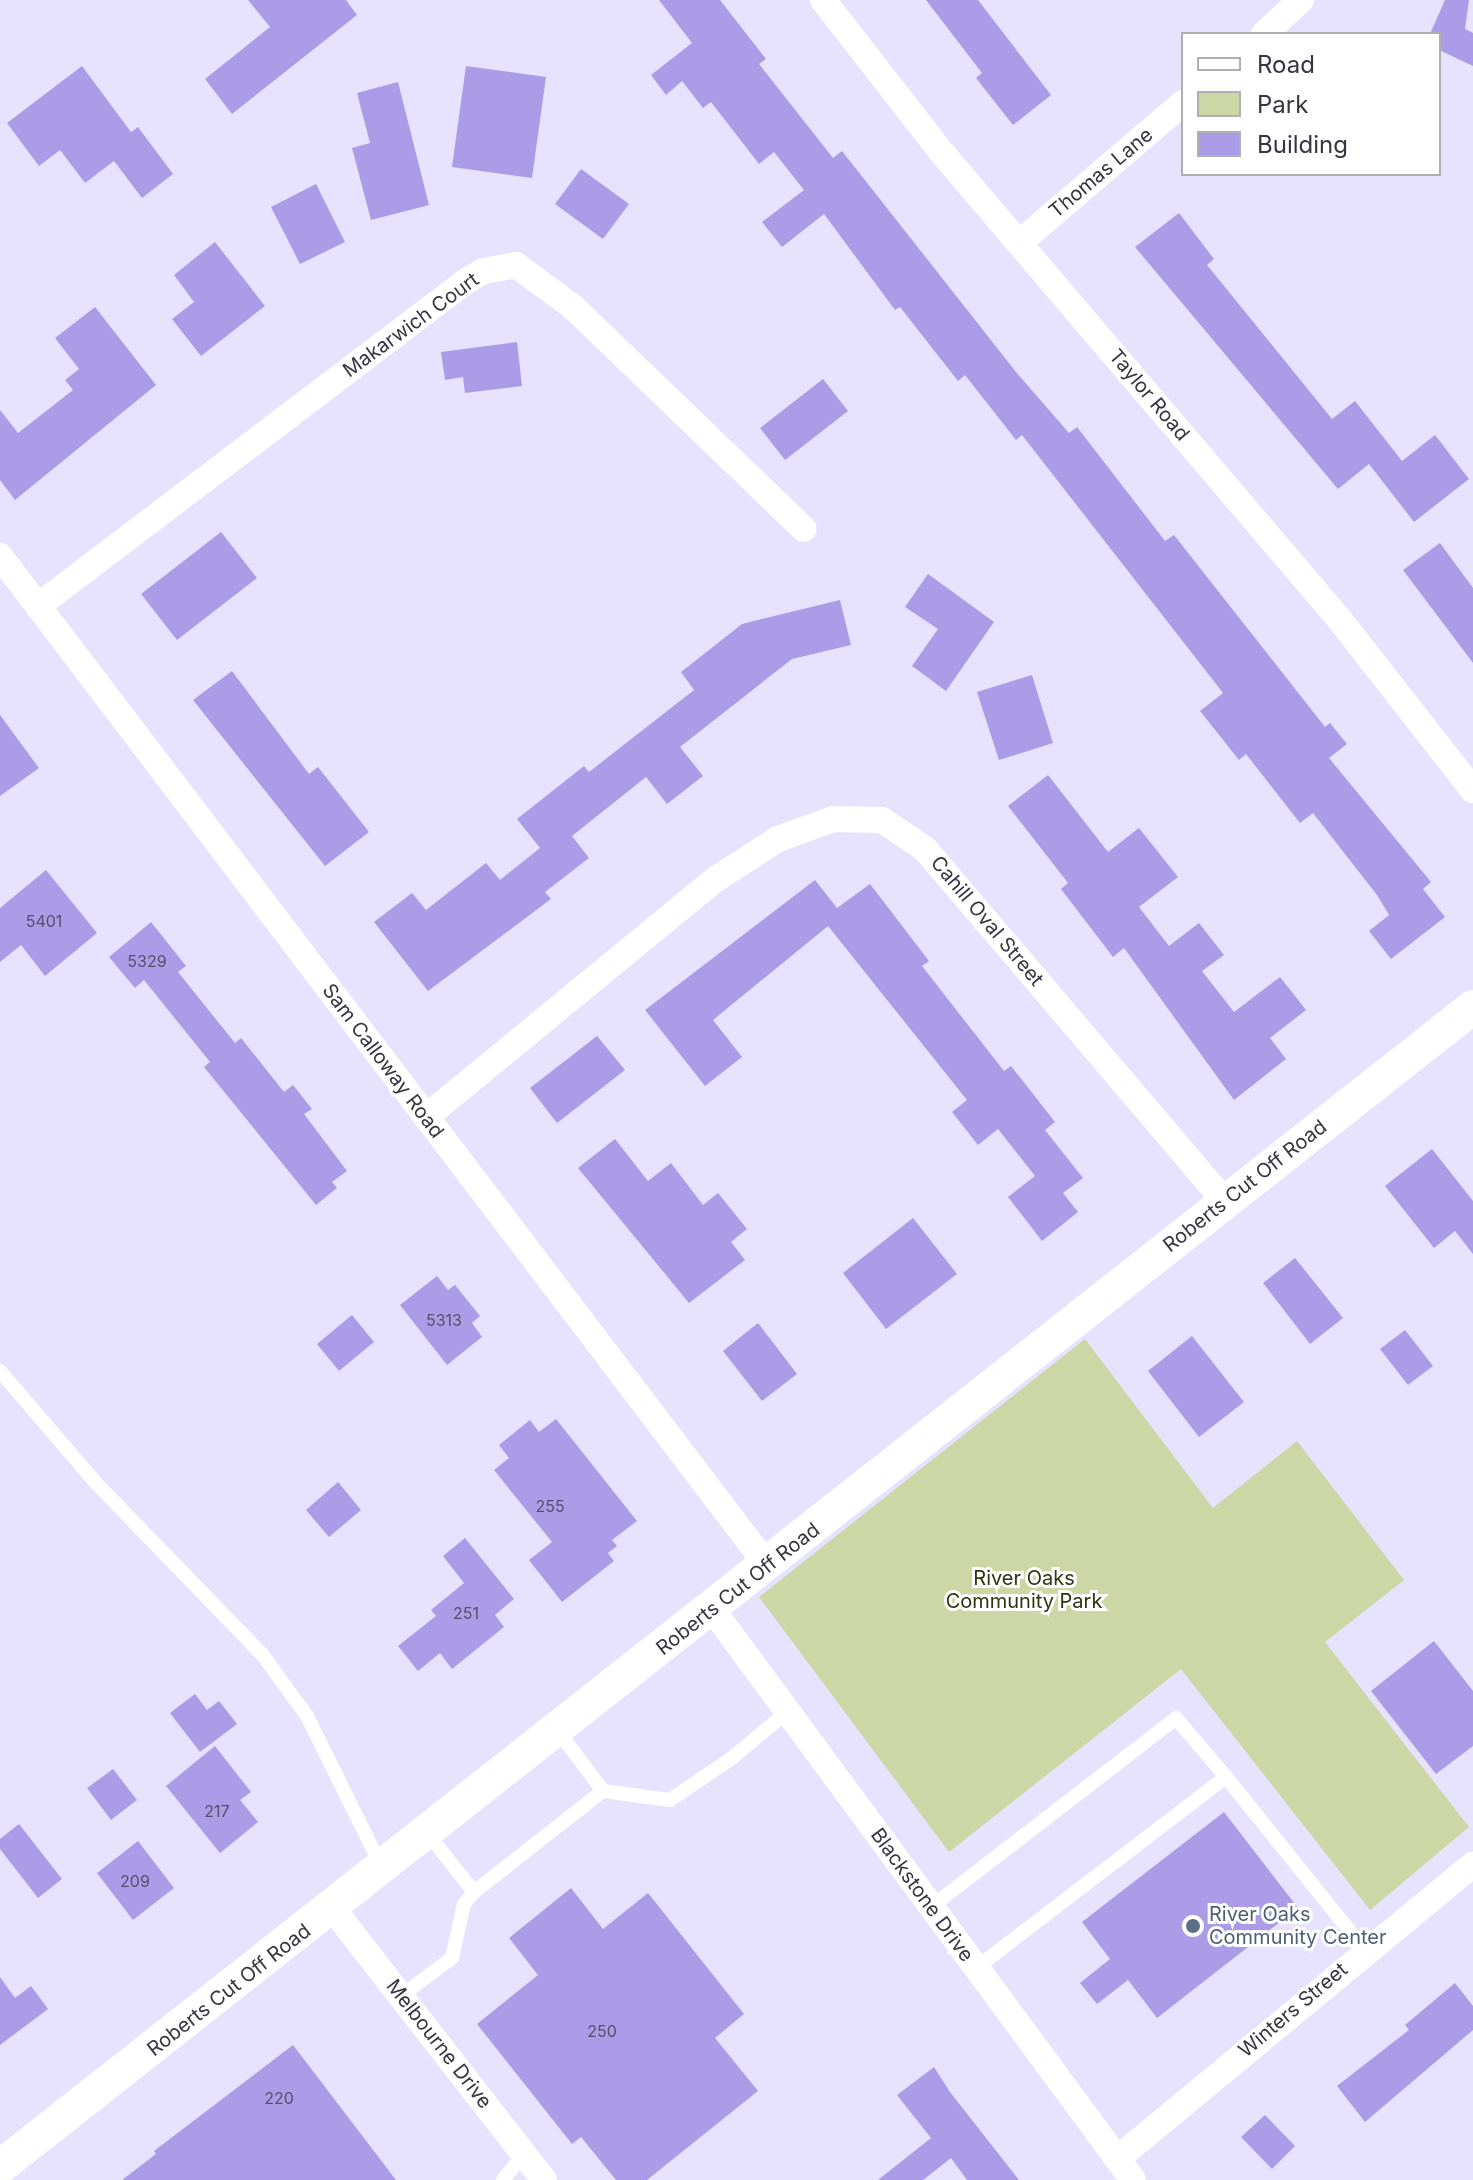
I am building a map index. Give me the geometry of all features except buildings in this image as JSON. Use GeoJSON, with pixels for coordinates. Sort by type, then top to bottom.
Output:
{"type":"FeatureCollection","features":[{"type":"Feature","properties":{"kind":"street","name":"Taylor Road"},"geometry":{"type":"LineString","coordinates":[[823,0],[1019,243],[1340,620],[1473,790]]}},
{"type":"Feature","properties":{"kind":"street"},"geometry":{"type":"LineString","coordinates":[[1266,32],[1301,0]]}},
{"type":"Feature","properties":{"kind":"street","name":"Thomas Lane"},"geometry":{"type":"LineString","coordinates":[[1019,243],[1181,105]]}},
{"type":"Feature","properties":{"kind":"street","name":"Makarwich Court"},"geometry":{"type":"LineString","coordinates":[[38,606],[465,282],[483,271],[516,265],[573,307],[804,529]]}},
{"type":"Feature","properties":{"kind":"street","name":"Sam Calloway Road"},"geometry":{"type":"LineString","coordinates":[[0,556],[767,1565]]}},
{"type":"Feature","properties":{"kind":"street","name":"Cahill Oval Street"},"geometry":{"type":"LineString","coordinates":[[426,1117],[716,879],[778,839],[834,819],[882,820],[925,849],[1225,1201]]}},
{"type":"Feature","properties":{"kind":"street","name":"Roberts Cut Off Road"},"geometry":{"type":"LineString","coordinates":[[0,2167],[383,1870],[1473,1007]]}},
{"type":"Feature","properties":{"kind":"street","name":"Blackstone Drive"},"geometry":{"type":"LineString","coordinates":[[712,1609],[1125,2170]]}},
{"type":"Feature","properties":{"kind":"street","name":"Winters Street"},"geometry":{"type":"LineString","coordinates":[[1125,2170],[1365,1950],[1473,1865]]}},
{"type":"Feature","properties":{"kind":"street","name":"Melbourne Drive"},"geometry":{"type":"LineString","coordinates":[[333,1909],[544,2180]]}},
{"type":"Feature","properties":{"kind":"lane"},"geometry":{"type":"LineString","coordinates":[[0,1371],[97,1484],[262,1654],[307,1716],[383,1870]]}},
{"type":"Feature","properties":{"kind":"lane"},"geometry":{"type":"LineString","coordinates":[[558,1731],[603,1791],[670,1800],[732,1758],[788,1711]]}},
{"type":"Feature","properties":{"kind":"lane"},"geometry":{"type":"LineString","coordinates":[[931,1907],[1176,1718],[1365,1950]]}},
{"type":"Feature","properties":{"kind":"lane"},"geometry":{"type":"LineString","coordinates":[[976,1968],[1226,1777]]}},
{"type":"Feature","properties":{"kind":"lane"},"geometry":{"type":"LineString","coordinates":[[401,1996],[452,1958],[464,1904],[474,1892],[603,1791]]}},
{"type":"Feature","properties":{"kind":"lane"},"geometry":{"type":"LineString","coordinates":[[428,1834],[474,1892]]}},
{"type":"Feature","properties":{"kind":"lane"},"geometry":{"type":"LineString","coordinates":[[503,2180],[524,2154]]}},
{"type":"Feature","properties":{"kind":"green space","name":"River Oaks Community Park"},"geometry":{"type":"Polygon","coordinates":[[[1085,1339],[1213,1508],[1297,1441],[1404,1580],[1325,1642],[1469,1827],[1370,1910],[1181,1669],[949,1852],[759,1597],[1085,1339]]]}},
{"type":"Feature","properties":{"kind":"place","name":"River Oaks Community Center"},"geometry":{"type":"Point","coordinates":[1193,1926]}}]}
